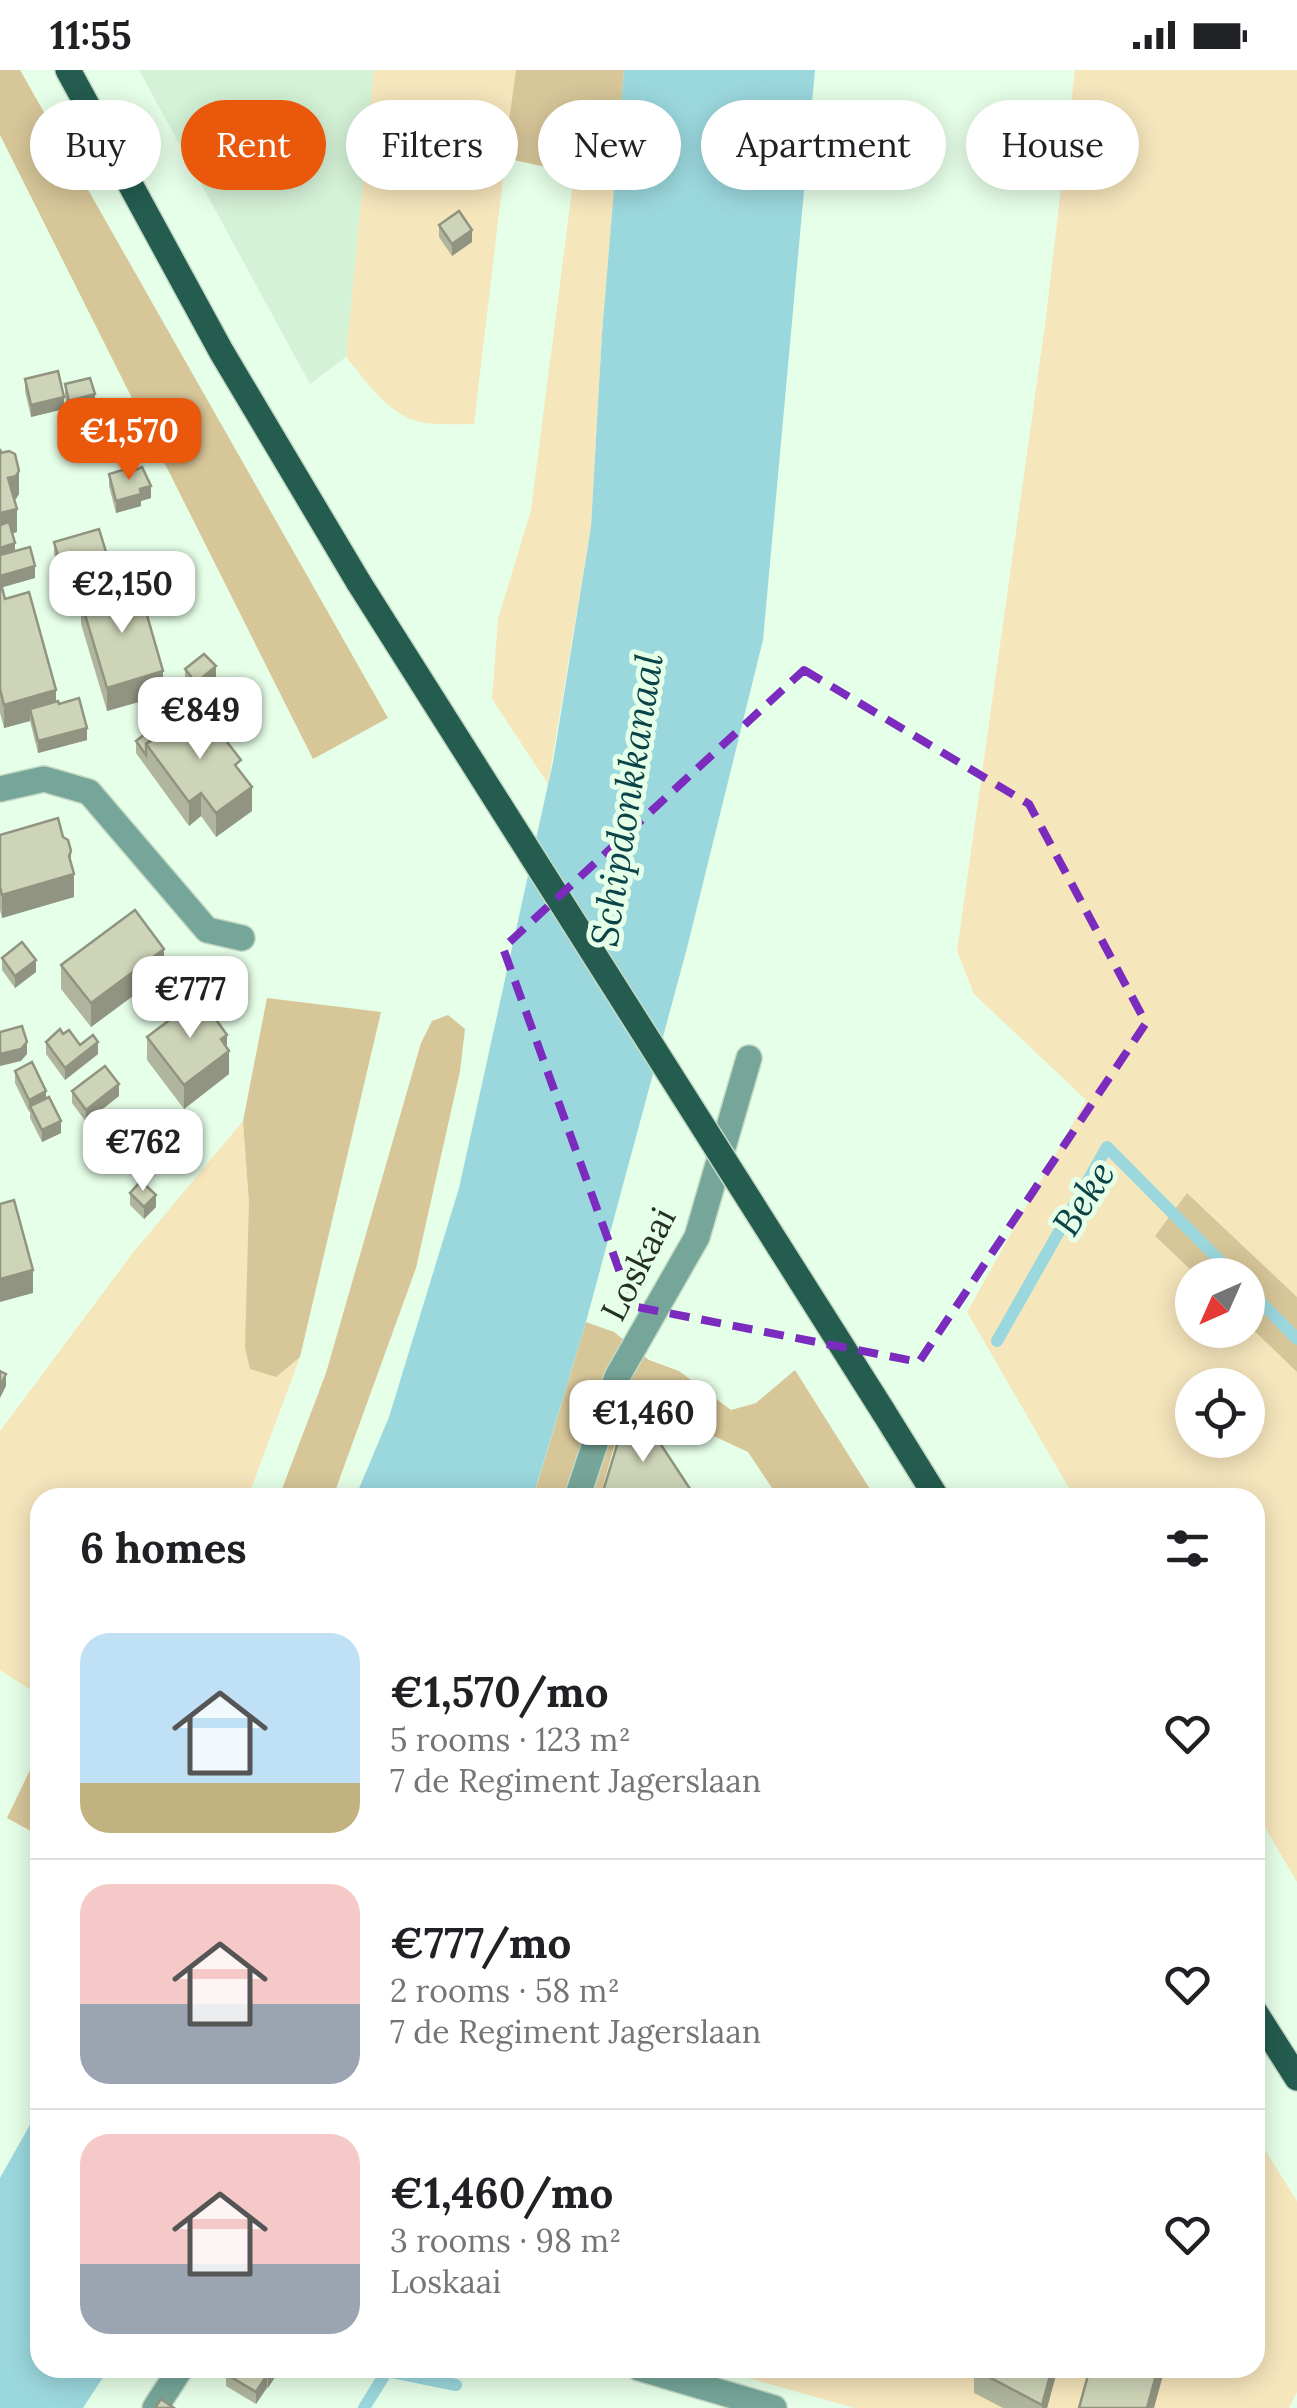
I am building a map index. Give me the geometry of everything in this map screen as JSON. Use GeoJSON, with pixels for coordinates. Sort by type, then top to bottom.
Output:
{"type":"FeatureCollection","features":[{"type":"Feature","properties":{"kind":"main road"},"geometry":{"type":"LineString","coordinates":[[68,70],[221,351],[359,583],[931,1488]]}},
{"type":"Feature","properties":{"kind":"main road"},"geometry":{"type":"LineString","coordinates":[[1265,2028],[1297,2078]]}},
{"type":"Feature","properties":{"kind":"street"},"geometry":{"type":"LineString","coordinates":[[0,789],[44,780],[89,792],[207,930],[242,938]]}},
{"type":"Feature","properties":{"kind":"street","name":"Loskaai"},"geometry":{"type":"LineString","coordinates":[[579,1488],[617,1377],[697,1237],[749,1058]]}},
{"type":"Feature","properties":{"kind":"street"},"geometry":{"type":"LineString","coordinates":[[155,2408],[174,2378]]}},
{"type":"Feature","properties":{"kind":"street"},"geometry":{"type":"LineString","coordinates":[[673,2378],[774,2408]]}},
{"type":"Feature","properties":{"kind":"highlighted area"},"geometry":{"type":"Polygon","coordinates":[[[804,670],[1029,804],[1146,1023],[919,1362],[632,1306],[503,948],[804,670]]]}},
{"type":"Feature","properties":{"kind":"shaded area"},"geometry":{"type":"Polygon","coordinates":[[[0,70],[20,70],[37,100],[30,100],[30,190],[88,190],[388,718],[313,759],[0,135],[0,70]]]}},
{"type":"Feature","properties":{"kind":"shaded area"},"geometry":{"type":"Polygon","coordinates":[[[139,70],[374,70],[371,100],[346,100],[346,190],[362,190],[346,357],[310,384],[204,190],[326,190],[326,100],[181,100],[181,147],[161,110],[161,100],[155,100],[139,70]]]}},
{"type":"Feature","properties":{"kind":"shaded area"},"geometry":{"type":"Polygon","coordinates":[[[374,70],[516,70],[512,100],[371,100],[374,70]]]}},
{"type":"Feature","properties":{"kind":"shaded area"},"geometry":{"type":"Polygon","coordinates":[[[516,70],[624,70],[622,100],[538,100],[538,165],[518,161],[518,100],[512,100],[516,70]]]}},
{"type":"Feature","properties":{"kind":"shaded area"},"geometry":{"type":"Polygon","coordinates":[[[1075,70],[1297,70],[1297,1297],[1265,1267],[1265,1258],[1256,1258],[1187,1193],[1155,1236],[1178,1258],[1175,1258],[1175,1348],[1265,1348],[1265,1341],[1297,1372],[1297,1882],[1265,1827],[1265,1488],[1069,1488],[967,1312],[1086,1100],[974,994],[957,951],[1061,190],[1139,190],[1139,100],[1071,100],[1075,70]]]}},
{"type":"Feature","properties":{"kind":"shaded area"},"geometry":{"type":"Polygon","coordinates":[[[362,190],[502,190],[474,424],[412,420],[380,398],[346,357],[362,190]]]}},
{"type":"Feature","properties":{"kind":"shaded area"},"geometry":{"type":"Polygon","coordinates":[[[572,190],[614,190],[591,527],[548,784],[492,699],[498,619],[531,510],[572,190]]]}},
{"type":"Feature","properties":{"kind":"shaded area"},"geometry":{"type":"Polygon","coordinates":[[[267,998],[381,1012],[300,1357],[276,1377],[250,1369],[245,1348],[249,1203],[243,1121],[267,998]]]}},
{"type":"Feature","properties":{"kind":"shaded area"},"geometry":{"type":"Polygon","coordinates":[[[448,1015],[465,1029],[460,1071],[416,1268],[336,1488],[282,1488],[326,1373],[421,1043],[432,1021],[448,1015]]]}},
{"type":"Feature","properties":{"kind":"shaded area"},"geometry":{"type":"Polygon","coordinates":[[[243,1121],[249,1203],[275,1377],[300,1357],[251,1488],[30,1488],[30,1690],[0,1670],[0,1431],[132,1254],[243,1121]]]}},
{"type":"Feature","properties":{"kind":"shaded area"},"geometry":{"type":"Polygon","coordinates":[[[1187,1193],[1256,1258],[1178,1258],[1155,1236],[1187,1193]]]}},
{"type":"Feature","properties":{"kind":"shaded area"},"geometry":{"type":"Polygon","coordinates":[[[1265,1267],[1297,1297],[1297,1372],[1265,1341],[1265,1267]]]}},
{"type":"Feature","properties":{"kind":"shaded area"},"geometry":{"type":"Polygon","coordinates":[[[586,1322],[614,1332],[649,1360],[679,1371],[731,1410],[756,1403],[795,1370],[869,1488],[772,1488],[748,1452],[664,1413],[625,1407],[602,1488],[536,1488],[586,1322]]]}},
{"type":"Feature","properties":{"kind":"shaded area"},"geometry":{"type":"Polygon","coordinates":[[[30,1770],[30,1831],[7,1818],[30,1770]]]}},
{"type":"Feature","properties":{"kind":"shaded area"},"geometry":{"type":"Polygon","coordinates":[[[1265,2150],[1297,2201],[1297,2392],[1289,2408],[855,2408],[748,2378],[1265,2378],[1265,2150]]]}},
{"type":"Feature","properties":{"kind":"water","name":"Schipdonkkanaal"},"geometry":{"type":"Polygon","coordinates":[[[624,70],[815,70],[812,100],[701,100],[701,190],[804,190],[763,640],[687,948],[586,1322],[536,1488],[359,1488],[389,1417],[459,1188],[553,762],[591,527],[614,190],[681,190],[681,100],[621,100],[624,70]]]}},
{"type":"Feature","properties":{"kind":"water"},"geometry":{"type":"Polygon","coordinates":[[[30,2125],[30,2378],[102,2378],[83,2408],[0,2408],[0,2178],[30,2125]]]}},
{"type":"Feature","properties":{"kind":"building"},"geometry":{"type":"Polygon","coordinates":[[[459,211],[472,230],[452,244],[439,225],[459,211]]]}},
{"type":"Feature","properties":{"kind":"building"},"geometry":{"type":"Polygon","coordinates":[[[58,371],[64,397],[31,405],[25,379],[58,371]]]}},
{"type":"Feature","properties":{"kind":"building"},"geometry":{"type":"Polygon","coordinates":[[[90,378],[95,394],[69,401],[65,384],[90,378]]]}},
{"type":"Feature","properties":{"kind":"building"},"geometry":{"type":"Polygon","coordinates":[[[0,449],[1,453],[15,454],[19,471],[8,478],[17,509],[0,513],[0,449]]]}},
{"type":"Feature","properties":{"kind":"building"},"geometry":{"type":"Polygon","coordinates":[[[136,466],[136,470],[142,467],[151,486],[140,489],[141,494],[116,501],[109,474],[136,466]]]}},
{"type":"Feature","properties":{"kind":"building"},"geometry":{"type":"Polygon","coordinates":[[[9,522],[15,543],[0,548],[0,525],[9,522]]]}},
{"type":"Feature","properties":{"kind":"building"},"geometry":{"type":"Polygon","coordinates":[[[99,529],[106,552],[61,566],[54,542],[99,529]]]}},
{"type":"Feature","properties":{"kind":"building"},"geometry":{"type":"Polygon","coordinates":[[[30,547],[35,566],[0,576],[0,555],[30,547]]]}},
{"type":"Feature","properties":{"kind":"building"},"geometry":{"type":"Polygon","coordinates":[[[0,580],[5,599],[29,592],[56,690],[4,705],[0,689],[0,580]]]}},
{"type":"Feature","properties":{"kind":"building"},"geometry":{"type":"Polygon","coordinates":[[[138,584],[163,671],[107,688],[81,601],[138,584]]]}},
{"type":"Feature","properties":{"kind":"building"},"geometry":{"type":"Polygon","coordinates":[[[204,654],[216,666],[196,683],[185,669],[204,654]]]}},
{"type":"Feature","properties":{"kind":"building"},"geometry":{"type":"Polygon","coordinates":[[[79,698],[87,728],[38,741],[30,709],[79,698]]]}},
{"type":"Feature","properties":{"kind":"building"},"geometry":{"type":"Polygon","coordinates":[[[193,709],[209,729],[214,725],[241,760],[235,765],[252,787],[216,813],[201,793],[189,802],[146,744],[193,709]]]}},
{"type":"Feature","properties":{"kind":"building"},"geometry":{"type":"Polygon","coordinates":[[[176,710],[182,718],[146,744],[146,755],[136,741],[176,710]]]}},
{"type":"Feature","properties":{"kind":"building"},"geometry":{"type":"Polygon","coordinates":[[[58,818],[63,837],[68,840],[74,874],[2,895],[0,835],[58,818]]]}},
{"type":"Feature","properties":{"kind":"building"},"geometry":{"type":"Polygon","coordinates":[[[135,910],[164,949],[91,1003],[61,965],[135,910]]]}},
{"type":"Feature","properties":{"kind":"building"},"geometry":{"type":"Polygon","coordinates":[[[22,942],[36,960],[15,976],[2,958],[22,942]]]}},
{"type":"Feature","properties":{"kind":"building"},"geometry":{"type":"Polygon","coordinates":[[[200,997],[227,1035],[221,1039],[229,1051],[184,1085],[147,1037],[200,997]]]}},
{"type":"Feature","properties":{"kind":"building"},"geometry":{"type":"Polygon","coordinates":[[[22,1026],[27,1042],[21,1049],[0,1054],[0,1032],[22,1026]]]}},
{"type":"Feature","properties":{"kind":"building"},"geometry":{"type":"Polygon","coordinates":[[[60,1029],[63,1034],[69,1030],[80,1045],[93,1035],[98,1042],[65,1068],[46,1042],[60,1029]]]}},
{"type":"Feature","properties":{"kind":"building"},"geometry":{"type":"Polygon","coordinates":[[[32,1062],[46,1091],[29,1100],[15,1071],[32,1062]]]}},
{"type":"Feature","properties":{"kind":"building"},"geometry":{"type":"Polygon","coordinates":[[[105,1066],[119,1084],[86,1110],[72,1091],[105,1066]]]}},
{"type":"Feature","properties":{"kind":"building"},"geometry":{"type":"Polygon","coordinates":[[[49,1097],[61,1121],[42,1130],[30,1106],[49,1097]]]}},
{"type":"Feature","properties":{"kind":"building"},"geometry":{"type":"Polygon","coordinates":[[[141,1181],[156,1195],[144,1207],[130,1193],[141,1181]]]}},
{"type":"Feature","properties":{"kind":"building"},"geometry":{"type":"Polygon","coordinates":[[[14,1200],[33,1270],[0,1279],[0,1204],[14,1200]]]}},
{"type":"Feature","properties":{"kind":"building"},"geometry":{"type":"Polygon","coordinates":[[[631,1399],[689,1488],[604,1488],[631,1399]]]}},
{"type":"Feature","properties":{"kind":"building"},"geometry":{"type":"Polygon","coordinates":[[[233,2378],[265,2378],[256,2392],[233,2378]]]}},
{"type":"Feature","properties":{"kind":"building"},"geometry":{"type":"Polygon","coordinates":[[[991,2378],[1049,2378],[1042,2405],[991,2378]]]}},
{"type":"Feature","properties":{"kind":"building"},"geometry":{"type":"Polygon","coordinates":[[[1087,2378],[1155,2378],[1147,2408],[1079,2408],[1087,2378]]]}},
{"type":"Feature","properties":{"kind":"building"},"geometry":{"type":"Polygon","coordinates":[[[161,2399],[174,2408],[155,2408],[161,2399]]]}},
{"type":"Feature","properties":{"kind":"waterway","name":"Beke"},"geometry":{"type":"LineString","coordinates":[[997,1341],[1107,1147],[1217,1258]]}},
{"type":"Feature","properties":{"kind":"waterway","name":"Beke"},"geometry":{"type":"LineString","coordinates":[[1265,1306],[1297,1339]]}},
{"type":"Feature","properties":{"kind":"waterway","name":"Beke"},"geometry":{"type":"LineString","coordinates":[[364,2408],[383,2378]]}},
{"type":"Feature","properties":{"kind":"waterway","name":"Beke"},"geometry":{"type":"LineString","coordinates":[[422,2378],[456,2385]]}}]}
